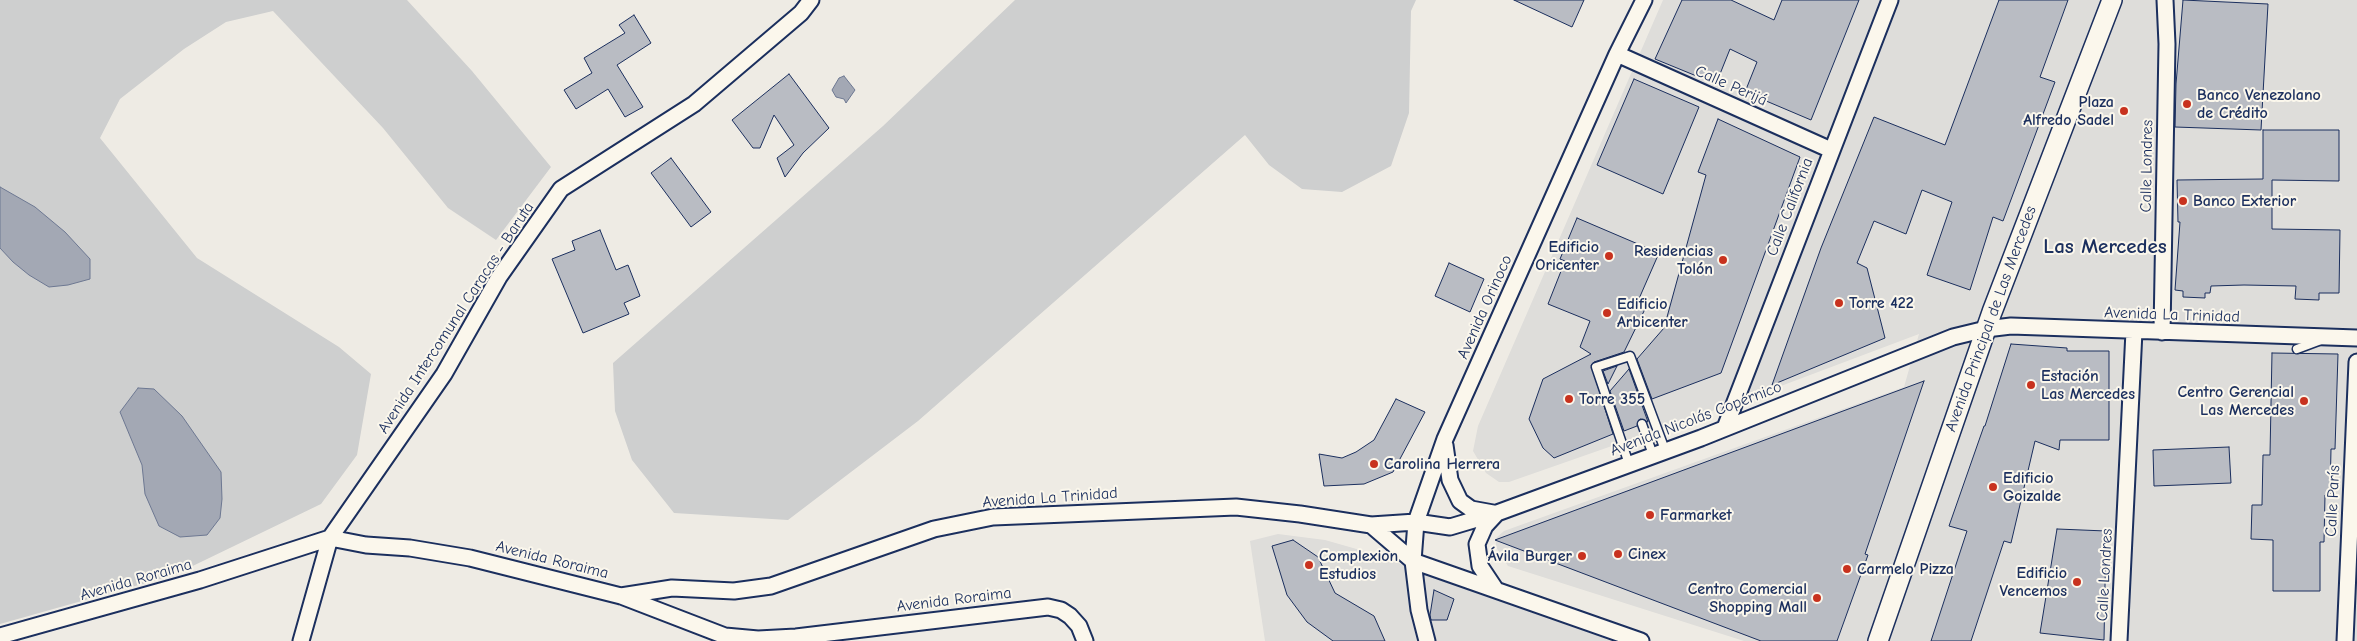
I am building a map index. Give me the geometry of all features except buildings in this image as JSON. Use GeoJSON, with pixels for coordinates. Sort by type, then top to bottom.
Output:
{"type":"FeatureCollection","features":[{"type":"Feature","properties":{"kind":"street","name":"Avenida Intercomunal Caracas - Baruta"},"geometry":{"type":"LineString","coordinates":[[301,641],[330,538],[444,374],[499,277],[561,189],[694,104],[801,13],[811,0]]}},
{"type":"Feature","properties":{"kind":"street","name":"Avenida Orinoco"},"geometry":{"type":"LineString","coordinates":[[1427,641],[1419,610],[1413,561],[1416,522],[1445,439],[1617,54],[1644,0]]}},
{"type":"Feature","properties":{"kind":"street","name":"Calle California"},"geometry":{"type":"LineString","coordinates":[[1726,428],[1890,0]]}},
{"type":"Feature","properties":{"kind":"street","name":"Avenida Principal de Las Mercedes"},"geometry":{"type":"LineString","coordinates":[[1878,641],[1986,329],[2112,0]]}},
{"type":"Feature","properties":{"kind":"street","name":"Calle Londres"},"geometry":{"type":"LineString","coordinates":[[2162,332],[2167,44],[2165,0]]}},
{"type":"Feature","properties":{"kind":"street","name":"Calle Perijá"},"geometry":{"type":"LineString","coordinates":[[1617,54],[1831,150]]}},
{"type":"Feature","properties":{"kind":"street","name":"Avenida La Trinidad"},"geometry":{"type":"LineString","coordinates":[[1986,329],[2011,326],[2357,338]]}},
{"type":"Feature","properties":{"kind":"street","name":"Avenida Nicolás Copérnico"},"geometry":{"type":"LineString","coordinates":[[1416,522],[1450,527],[1497,513],[1726,428],[1953,337],[1986,329]]}},
{"type":"Feature","properties":{"kind":"street","name":"Calle Londres"},"geometry":{"type":"LineString","coordinates":[[2119,641],[2134,331]]}},
{"type":"Feature","properties":{"kind":"street","name":"Calle París"},"geometry":{"type":"LineString","coordinates":[[2344,641],[2357,362]]}},
{"type":"Feature","properties":{"kind":"street"},"geometry":{"type":"LineString","coordinates":[[1445,439],[1450,480],[1460,501],[1471,509],[1497,513]]}},
{"type":"Feature","properties":{"kind":"street","name":"Avenida La Trinidad"},"geometry":{"type":"LineString","coordinates":[[621,596],[672,588],[734,591],[771,586],[934,529],[993,517],[1236,507],[1300,514],[1371,525],[1416,522]]}},
{"type":"Feature","properties":{"kind":"street"},"geometry":{"type":"LineString","coordinates":[[1496,590],[1480,566],[1477,544],[1485,526],[1497,513]]}},
{"type":"Feature","properties":{"kind":"street"},"geometry":{"type":"LineString","coordinates":[[1371,525],[1413,561],[1465,581],[1496,590],[1640,641]]}},
{"type":"Feature","properties":{"kind":"street","name":"Avenida Roraima"},"geometry":{"type":"LineString","coordinates":[[0,636],[200,580],[330,538],[366,545],[410,548],[470,558],[621,596],[725,636],[758,640],[796,637],[1048,607],[1061,610],[1070,616],[1079,626],[1085,641]]}},
{"type":"Feature","properties":{"kind":"lane"},"geometry":{"type":"LineString","coordinates":[[2297,349],[2327,338]]}},
{"type":"Feature","properties":{"kind":"lane"},"geometry":{"type":"LineString","coordinates":[[1629,464],[1596,367],[1630,356],[1659,453]]}},
{"type":"Feature","properties":{"kind":"lane"},"geometry":{"type":"LineString","coordinates":[[1642,424],[1659,453]]}},
{"type":"Feature","properties":{"kind":"shaded area"},"geometry":{"type":"Polygon","coordinates":[[[0,0],[407,0],[472,71],[551,167],[496,240],[448,208],[383,128],[273,11],[226,22],[184,49],[120,99],[100,138],[197,258],[339,347],[371,374],[357,455],[321,504],[174,575],[0,624],[0,0]]]}},
{"type":"Feature","properties":{"kind":"shaded area"},"geometry":{"type":"Polygon","coordinates":[[[1015,0],[1416,0],[1411,11],[1409,113],[1391,166],[1342,192],[1302,189],[1269,165],[1245,135],[918,421],[788,520],[674,513],[632,460],[615,411],[613,363],[883,126],[1015,0]]]}},
{"type":"Feature","properties":{"kind":"shaded area"},"geometry":{"type":"Polygon","coordinates":[[[1663,0],[2357,0],[2357,641],[1744,641],[1508,566],[1496,547],[1496,538],[1504,531],[1904,387],[1919,334],[1749,398],[1509,482],[1499,482],[1486,473],[1473,451],[1478,426],[1663,0]]]}},
{"type":"Feature","properties":{"kind":"shaded area"},"geometry":{"type":"Polygon","coordinates":[[[844,76],[855,90],[846,103],[844,99],[836,97],[832,90],[839,78],[844,76]]]}},
{"type":"Feature","properties":{"kind":"shaded area"},"geometry":{"type":"Polygon","coordinates":[[[0,187],[35,207],[65,232],[90,259],[90,279],[68,285],[49,287],[29,275],[13,262],[0,248],[0,187]]]}},
{"type":"Feature","properties":{"kind":"shaded area"},"geometry":{"type":"Polygon","coordinates":[[[138,388],[154,389],[182,416],[221,472],[222,499],[220,518],[207,535],[180,537],[159,526],[145,494],[142,465],[120,412],[138,388]]]}},
{"type":"Feature","properties":{"kind":"shaded area"},"geometry":{"type":"Polygon","coordinates":[[[1278,534],[1325,540],[1360,550],[1626,641],[1265,641],[1250,541],[1278,534]]]}},
{"type":"Feature","properties":{"kind":"place","name":"Banco Venezolano de Crédito"},"geometry":{"type":"Point","coordinates":[2187,104]}},
{"type":"Feature","properties":{"kind":"place","name":"Plaza Alfredo Sadel"},"geometry":{"type":"Point","coordinates":[2124,111]}},
{"type":"Feature","properties":{"kind":"place","name":"Banco Exterior"},"geometry":{"type":"Point","coordinates":[2183,201]}},
{"type":"Feature","properties":{"kind":"place","name":"Edificio Oricenter"},"geometry":{"type":"Point","coordinates":[1609,256]}},
{"type":"Feature","properties":{"kind":"place","name":"Residencias Tolón"},"geometry":{"type":"Point","coordinates":[1723,260]}},
{"type":"Feature","properties":{"kind":"place","name":"Torre 422"},"geometry":{"type":"Point","coordinates":[1839,303]}},
{"type":"Feature","properties":{"kind":"place","name":"Edificio Arbicenter"},"geometry":{"type":"Point","coordinates":[1607,313]}},
{"type":"Feature","properties":{"kind":"place","name":"Estación Las Mercedes"},"geometry":{"type":"Point","coordinates":[2031,385]}},
{"type":"Feature","properties":{"kind":"place","name":"Torre 355"},"geometry":{"type":"Point","coordinates":[1569,399]}},
{"type":"Feature","properties":{"kind":"place","name":"Centro Gerencial Las Mercedes"},"geometry":{"type":"Point","coordinates":[2304,401]}},
{"type":"Feature","properties":{"kind":"place","name":"Carolina Herrera"},"geometry":{"type":"Point","coordinates":[1374,464]}},
{"type":"Feature","properties":{"kind":"place","name":"Edificio Goizalde"},"geometry":{"type":"Point","coordinates":[1993,487]}},
{"type":"Feature","properties":{"kind":"place","name":"Farmarket"},"geometry":{"type":"Point","coordinates":[1650,515]}},
{"type":"Feature","properties":{"kind":"place","name":"Cinex"},"geometry":{"type":"Point","coordinates":[1618,554]}},
{"type":"Feature","properties":{"kind":"place","name":"Ávila Burger"},"geometry":{"type":"Point","coordinates":[1582,556]}},
{"type":"Feature","properties":{"kind":"place","name":"Complexion Estudios"},"geometry":{"type":"Point","coordinates":[1309,565]}},
{"type":"Feature","properties":{"kind":"place","name":"Carmelo Pizza"},"geometry":{"type":"Point","coordinates":[1847,569]}},
{"type":"Feature","properties":{"kind":"place","name":"Edificio Vencemos"},"geometry":{"type":"Point","coordinates":[2077,582]}},
{"type":"Feature","properties":{"kind":"place","name":"Centro Comercial Shopping Mall"},"geometry":{"type":"Point","coordinates":[1817,598]}},
{"type":"Feature","properties":{"kind":"district","name":"Las Mercedes"},"geometry":{"type":"Point","coordinates":[2105,247]}}]}
